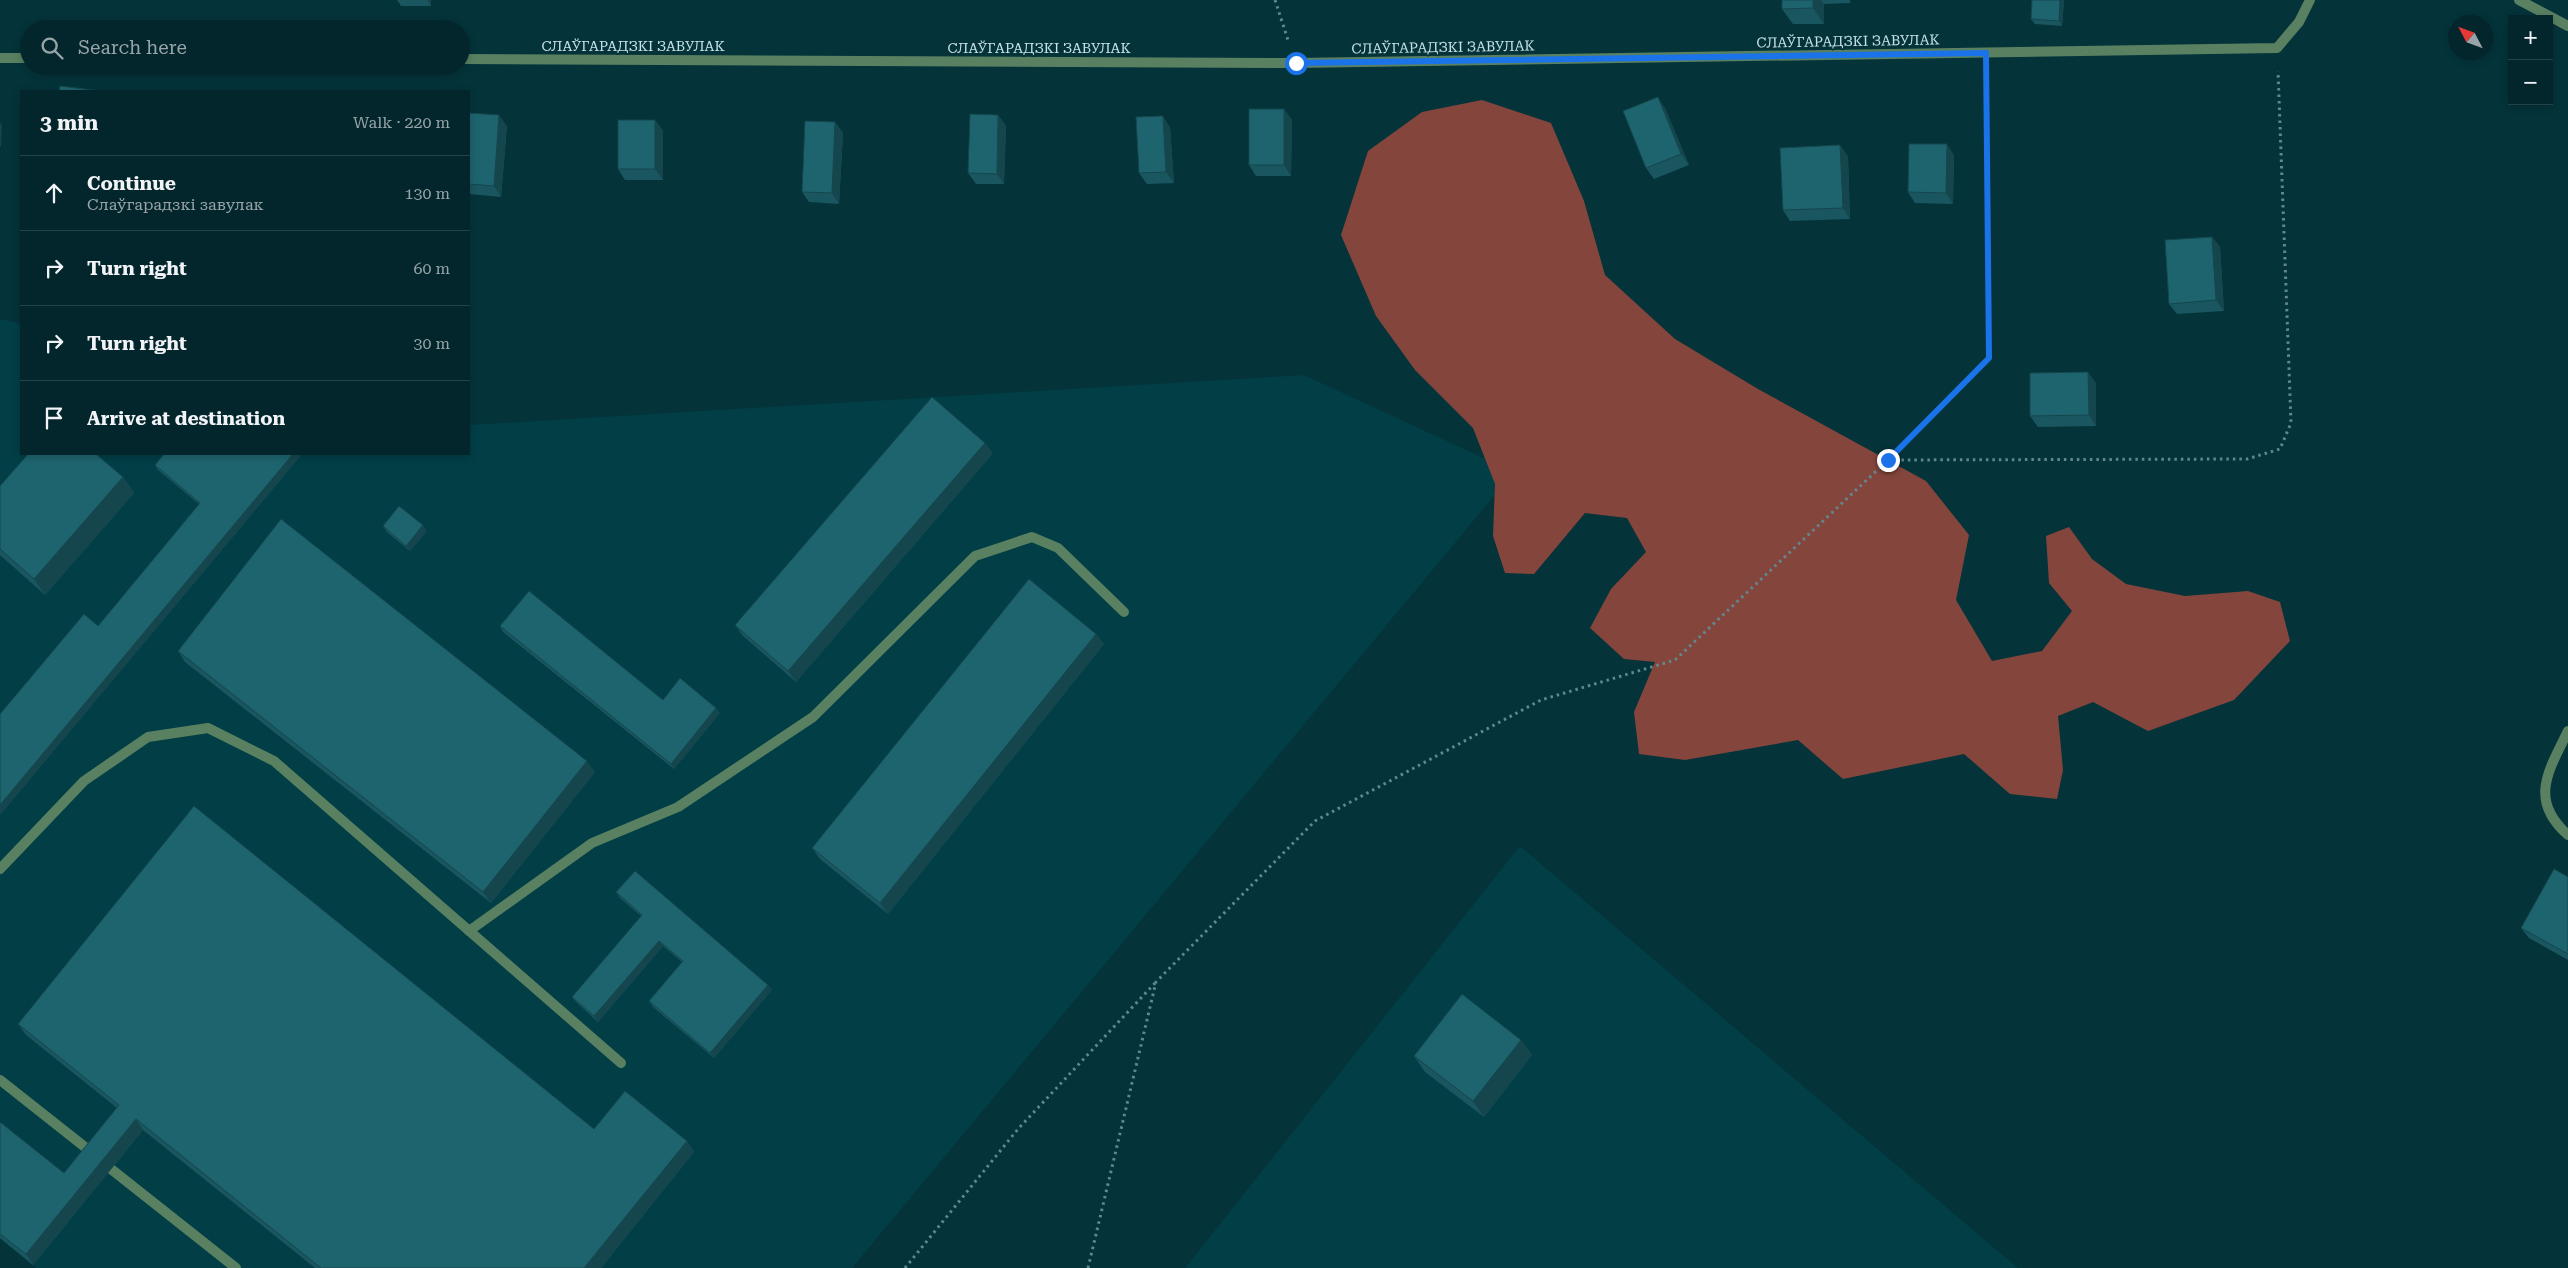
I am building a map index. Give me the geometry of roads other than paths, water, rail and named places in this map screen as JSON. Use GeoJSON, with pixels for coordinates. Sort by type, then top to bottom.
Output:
{"type":"FeatureCollection","features":[{"type":"Feature","properties":{"kind":"street","name":"СЛАЎГАРАДЗКІ ЗАВУЛАК"},"geometry":{"type":"LineString","coordinates":[[470,59],[1296,63],[2277,48],[2299,22],[2310,0]]}},
{"type":"Feature","properties":{"kind":"street"},"geometry":{"type":"LineString","coordinates":[[2519,0],[2568,26]]}},
{"type":"Feature","properties":{"kind":"street"},"geometry":{"type":"LineString","coordinates":[[0,58],[20,58]]}},
{"type":"Feature","properties":{"kind":"street"},"geometry":{"type":"LineString","coordinates":[[469,930],[592,843],[678,807],[813,717],[975,556],[1032,537],[1058,548],[1124,612]]}},
{"type":"Feature","properties":{"kind":"street"},"geometry":{"type":"LineString","coordinates":[[0,869],[84,781],[148,737],[208,728],[274,761],[621,1063]]}},
{"type":"Feature","properties":{"kind":"street"},"geometry":{"type":"LineString","coordinates":[[2568,731],[2546,776],[2546,803],[2555,824],[2568,835]]}},
{"type":"Feature","properties":{"kind":"street"},"geometry":{"type":"LineString","coordinates":[[0,1080],[95,1155]]}},
{"type":"Feature","properties":{"kind":"street"},"geometry":{"type":"LineString","coordinates":[[112,1169],[236,1268]]}}]}
